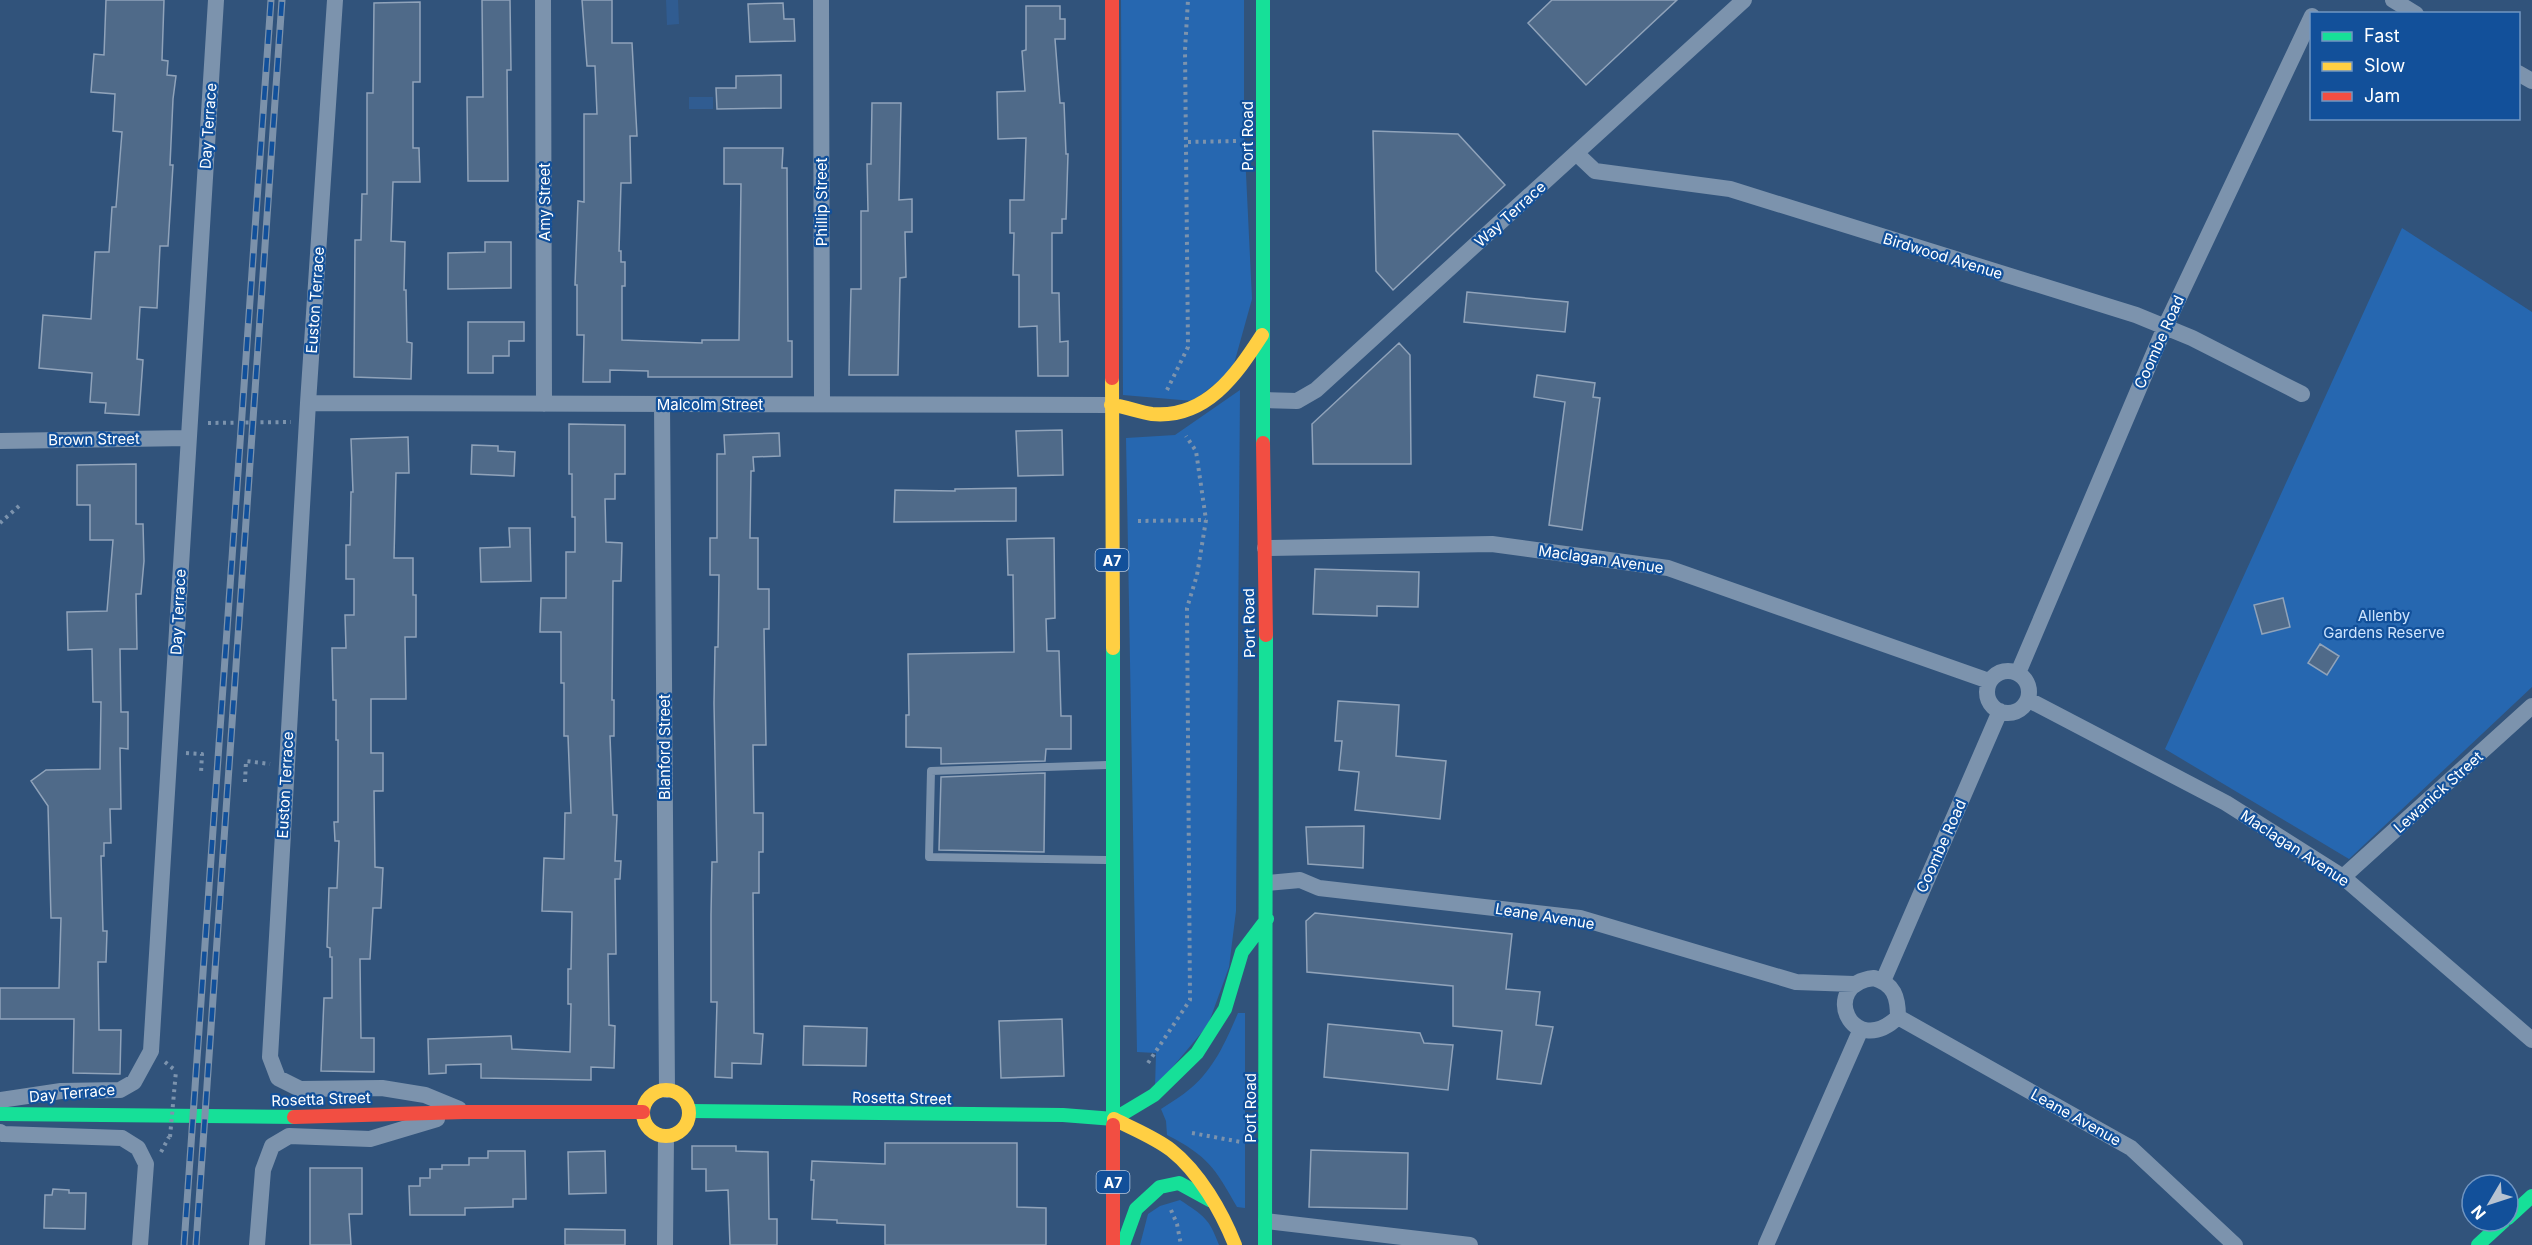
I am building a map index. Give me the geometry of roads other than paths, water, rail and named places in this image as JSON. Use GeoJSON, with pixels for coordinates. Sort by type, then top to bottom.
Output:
{"type":"FeatureCollection","features":[{"type":"Feature","properties":{"kind":"main road","name":"A7"},"geometry":{"type":"LineString","coordinates":[[1112,0],[1113,1245]]}},
{"type":"Feature","properties":{"kind":"main road","name":"Port Road"},"geometry":{"type":"LineString","coordinates":[[1263,0],[1262,335],[1267,883],[1265,1245]]}},
{"type":"Feature","properties":{"kind":"main road"},"geometry":{"type":"LineString","coordinates":[[1111,405],[1122,405],[1141,413],[1159,415],[1193,408],[1213,396],[1231,381],[1262,335]]}},
{"type":"Feature","properties":{"kind":"main road"},"geometry":{"type":"LineString","coordinates":[[1114,1119],[1154,1095],[1197,1053],[1225,1009],[1242,952],[1267,919]]}},
{"type":"Feature","properties":{"kind":"main road"},"geometry":{"type":"LineString","coordinates":[[667,1090],[680,1095],[686,1101],[689,1111],[687,1123],[682,1130],[666,1137],[650,1131],[645,1124],[643,1112],[646,1101],[651,1095],[667,1090]]}},
{"type":"Feature","properties":{"kind":"main road","name":"Rosetta Street"},"geometry":{"type":"LineString","coordinates":[[689,1111],[952,1116],[1063,1115],[1114,1119]]}},
{"type":"Feature","properties":{"kind":"main road","name":"Rosetta Street"},"geometry":{"type":"LineString","coordinates":[[0,1114],[254,1118],[464,1112],[643,1112]]}},
{"type":"Feature","properties":{"kind":"main road"},"geometry":{"type":"LineString","coordinates":[[1114,1119],[1155,1139],[1179,1156],[1212,1201],[1235,1245]]}},
{"type":"Feature","properties":{"kind":"main road"},"geometry":{"type":"LineString","coordinates":[[1123,1245],[1136,1209],[1160,1187],[1179,1183],[1212,1201]]}},
{"type":"Feature","properties":{"kind":"main road"},"geometry":{"type":"LineString","coordinates":[[2520,1207],[2532,1196]]}},
{"type":"Feature","properties":{"kind":"main road"},"geometry":{"type":"LineString","coordinates":[[2478,1245],[2491,1233]]}},
{"type":"Feature","properties":{"kind":"street","name":"Day Terrace"},"geometry":{"type":"LineString","coordinates":[[0,1100],[61,1091],[120,1090],[134,1082],[151,1051],[216,0]]}},
{"type":"Feature","properties":{"kind":"street","name":"Euston Terrace"},"geometry":{"type":"LineString","coordinates":[[335,0],[308,403],[270,1057],[278,1078],[300,1089],[382,1088],[425,1095],[464,1112]]}},
{"type":"Feature","properties":{"kind":"street","name":"Amy Street"},"geometry":{"type":"LineString","coordinates":[[543,0],[544,404]]}},
{"type":"Feature","properties":{"kind":"street","name":"Phillip Street"},"geometry":{"type":"LineString","coordinates":[[821,0],[822,404]]}},
{"type":"Feature","properties":{"kind":"street","name":"Way Terrace"},"geometry":{"type":"LineString","coordinates":[[1264,400],[1297,401],[1316,390],[1744,0]]}},
{"type":"Feature","properties":{"kind":"street"},"geometry":{"type":"LineString","coordinates":[[2393,0],[2413,12]]}},
{"type":"Feature","properties":{"kind":"street","name":"Coombe Road"},"geometry":{"type":"LineString","coordinates":[[2018,673],[2165,327],[2310,19]]}},
{"type":"Feature","properties":{"kind":"street","name":"Birdwood Avenue"},"geometry":{"type":"LineString","coordinates":[[1576,153],[1595,171],[1730,189],[2136,315],[2192,338],[2302,394]]}},
{"type":"Feature","properties":{"kind":"street","name":"Malcolm Street"},"geometry":{"type":"LineString","coordinates":[[308,403],[1111,405]]}},
{"type":"Feature","properties":{"kind":"street","name":"Blanford Street"},"geometry":{"type":"LineString","coordinates":[[662,404],[667,1090]]}},
{"type":"Feature","properties":{"kind":"street","name":"Brown Street"},"geometry":{"type":"LineString","coordinates":[[0,441],[189,430]]}},
{"type":"Feature","properties":{"kind":"street","name":"Maclagan Avenue"},"geometry":{"type":"LineString","coordinates":[[1265,548],[1492,544],[1668,568],[1989,681]]}},
{"type":"Feature","properties":{"kind":"street"},"geometry":{"type":"LineString","coordinates":[[2007,670],[2018,673],[2028,683],[2029,700],[2019,711],[2012,713],[2000,711],[1990,704],[1987,697],[1989,681],[2000,672],[2007,670]]}},
{"type":"Feature","properties":{"kind":"street","name":"Maclagan Avenue"},"geometry":{"type":"LineString","coordinates":[[2029,700],[2226,803],[2343,877],[2532,1040]]}},
{"type":"Feature","properties":{"kind":"street","name":"Lewanick Street"},"geometry":{"type":"LineString","coordinates":[[2343,877],[2532,706]]}},
{"type":"Feature","properties":{"kind":"street","name":"Coombe Road"},"geometry":{"type":"LineString","coordinates":[[1883,981],[2000,711]]}},
{"type":"Feature","properties":{"kind":"street","name":"Leane Avenue"},"geometry":{"type":"LineString","coordinates":[[1267,883],[1300,879],[1319,888],[1580,918],[1796,982],[1854,984]]}},
{"type":"Feature","properties":{"kind":"street"},"geometry":{"type":"LineString","coordinates":[[1874,978],[1883,981],[1893,989],[1898,999],[1898,1017],[1880,1030],[1861,1029],[1852,1023],[1845,1008],[1847,993],[1854,984],[1862,979],[1874,978]]}},
{"type":"Feature","properties":{"kind":"street","name":"Leane Avenue"},"geometry":{"type":"LineString","coordinates":[[1898,1017],[2131,1148],[2235,1245]]}},
{"type":"Feature","properties":{"kind":"street"},"geometry":{"type":"LineString","coordinates":[[1766,1245],[1861,1029]]}},
{"type":"Feature","properties":{"kind":"street"},"geometry":{"type":"LineString","coordinates":[[257,1245],[263,1170],[272,1146],[291,1137],[370,1139],[464,1112]]}},
{"type":"Feature","properties":{"kind":"street"},"geometry":{"type":"LineString","coordinates":[[0,1132],[3,1134],[122,1138],[138,1148],[146,1164],[140,1245]]}},
{"type":"Feature","properties":{"kind":"street"},"geometry":{"type":"LineString","coordinates":[[665,1245],[666,1137]]}},
{"type":"Feature","properties":{"kind":"street"},"geometry":{"type":"LineString","coordinates":[[1266,1221],[1470,1245]]}},
{"type":"Feature","properties":{"kind":"lane"},"geometry":{"type":"LineString","coordinates":[[1113,765],[931,771],[929,857],[1113,860]]}},
{"type":"Feature","properties":{"kind":"railway"},"geometry":{"type":"LineString","coordinates":[[184,1245],[271,0]]}},
{"type":"Feature","properties":{"kind":"railway"},"geometry":{"type":"LineString","coordinates":[[196,1245],[282,0]]}},
{"type":"Feature","properties":{"kind":"park label","name":"Allenby Gardens Reserve"},"geometry":{"type":"Point","coordinates":[2384,624]}}]}
